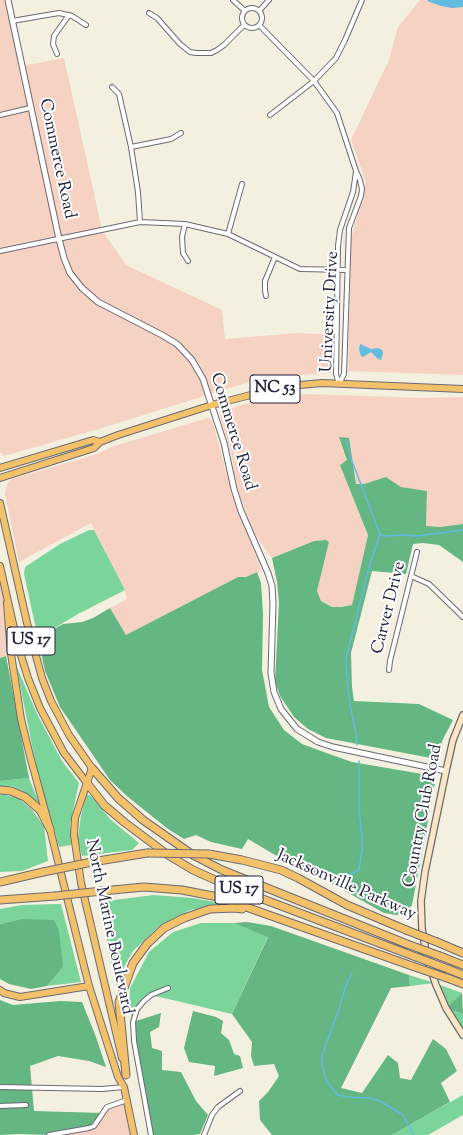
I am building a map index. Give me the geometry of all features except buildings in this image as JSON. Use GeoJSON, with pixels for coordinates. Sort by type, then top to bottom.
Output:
{"type":"FeatureCollection","features":[{"type":"Feature","properties":{"kind":"highway","name":"US 17"},"geometry":{"type":"LineString","coordinates":[[92,768],[118,798],[143,820],[193,855],[222,870],[463,965]]}},
{"type":"Feature","properties":{"kind":"highway","name":"US 17"},"geometry":{"type":"LineString","coordinates":[[87,782],[104,805],[124,822],[168,855],[192,870],[237,890],[463,975]]}},
{"type":"Feature","properties":{"kind":"highway"},"geometry":{"type":"LineString","coordinates":[[0,790],[11,791],[25,797],[40,810],[50,829]]}},
{"type":"Feature","properties":{"kind":"highway","name":"Jacksonville Parkway"},"geometry":{"type":"LineString","coordinates":[[2,881],[92,862],[146,854],[209,854],[242,860],[281,870],[347,905],[463,953]]}},
{"type":"Feature","properties":{"kind":"highway"},"geometry":{"type":"LineString","coordinates":[[0,900],[144,887],[182,890],[218,897],[463,984]]}},
{"type":"Feature","properties":{"kind":"highway"},"geometry":{"type":"LineString","coordinates":[[126,1075],[118,1002],[133,963],[147,944],[164,928],[184,918],[210,909],[235,908],[268,914]]}},
{"type":"Feature","properties":{"kind":"main road","name":"NC 53"},"geometry":{"type":"LineString","coordinates":[[0,478],[94,448],[100,442],[118,435],[266,391],[322,383],[463,389]]}},
{"type":"Feature","properties":{"kind":"main road","name":"NC 53"},"geometry":{"type":"LineString","coordinates":[[0,468],[93,440],[100,442]]}},
{"type":"Feature","properties":{"kind":"main road","name":"US 17"},"geometry":{"type":"LineString","coordinates":[[0,503],[27,623],[42,678],[51,701],[69,735],[92,768]]}},
{"type":"Feature","properties":{"kind":"main road","name":"North Marine Boulevard"},"geometry":{"type":"LineString","coordinates":[[0,568],[6,590],[10,654],[17,697],[30,756],[50,829],[89,986],[118,1077],[124,1087],[134,1135]]}},
{"type":"Feature","properties":{"kind":"main road","name":"US 17"},"geometry":{"type":"LineString","coordinates":[[6,590],[18,646],[28,678],[40,708],[64,753],[87,782]]}},
{"type":"Feature","properties":{"kind":"main road","name":"Country Club Road"},"geometry":{"type":"LineString","coordinates":[[463,715],[453,740],[425,872],[421,901],[422,929],[427,958],[446,1008],[463,1035]]}},
{"type":"Feature","properties":{"kind":"main road","name":"North Marine Boulevard"},"geometry":{"type":"LineString","coordinates":[[92,768],[79,803],[75,818],[74,835],[81,883],[126,1075],[124,1087]]}},
{"type":"Feature","properties":{"kind":"main road"},"geometry":{"type":"LineString","coordinates":[[0,990],[4,993],[20,997],[89,986]]}},
{"type":"Feature","properties":{"kind":"street","name":"Commerce Road"},"geometry":{"type":"LineString","coordinates":[[8,0],[59,239],[67,265],[77,283],[86,293],[105,307],[172,341],[188,354],[203,379],[224,443],[234,489],[272,586],[271,673],[274,692],[281,709],[297,729],[318,742],[333,747],[446,771]]}},
{"type":"Feature","properties":{"kind":"street"},"geometry":{"type":"LineString","coordinates":[[233,0],[245,11]]}},
{"type":"Feature","properties":{"kind":"street"},"geometry":{"type":"LineString","coordinates":[[259,12],[269,0]]}},
{"type":"Feature","properties":{"kind":"street"},"geometry":{"type":"LineString","coordinates":[[270,115],[314,81],[336,58],[362,0]]}},
{"type":"Feature","properties":{"kind":"street"},"geometry":{"type":"LineString","coordinates":[[252,8],[259,12],[261,18],[259,25],[252,28],[247,27],[244,24],[242,16],[245,11],[252,8]]}},
{"type":"Feature","properties":{"kind":"street"},"geometry":{"type":"LineString","coordinates":[[12,21],[59,13],[69,15],[86,25]]}},
{"type":"Feature","properties":{"kind":"street"},"geometry":{"type":"LineString","coordinates":[[149,13],[157,18],[180,44],[190,52],[196,53],[211,53],[217,50],[224,45],[244,24]]}},
{"type":"Feature","properties":{"kind":"street"},"geometry":{"type":"LineString","coordinates":[[57,54],[53,44],[54,36],[69,15]]}},
{"type":"Feature","properties":{"kind":"street","name":"University Drive"},"geometry":{"type":"LineString","coordinates":[[259,25],[314,81],[337,113],[360,180],[362,189],[361,196],[349,228],[344,374],[339,384]]}},
{"type":"Feature","properties":{"kind":"street"},"geometry":{"type":"LineString","coordinates":[[112,87],[118,94],[131,146],[138,192],[140,222]]}},
{"type":"Feature","properties":{"kind":"street"},"geometry":{"type":"LineString","coordinates":[[0,115],[30,108]]}},
{"type":"Feature","properties":{"kind":"street"},"geometry":{"type":"LineString","coordinates":[[131,146],[171,139],[181,134]]}},
{"type":"Feature","properties":{"kind":"street","name":"University Drive"},"geometry":{"type":"LineString","coordinates":[[339,384],[336,374],[338,246],[340,230],[353,192],[356,171]]}},
{"type":"Feature","properties":{"kind":"street"},"geometry":{"type":"LineString","coordinates":[[228,234],[242,184]]}},
{"type":"Feature","properties":{"kind":"street"},"geometry":{"type":"LineString","coordinates":[[0,251],[140,222],[185,224],[228,234],[300,269],[347,270]]}},
{"type":"Feature","properties":{"kind":"street"},"geometry":{"type":"LineString","coordinates":[[185,224],[182,237],[183,253],[188,261]]}},
{"type":"Feature","properties":{"kind":"street"},"geometry":{"type":"LineString","coordinates":[[266,296],[265,281],[275,257]]}},
{"type":"Feature","properties":{"kind":"street","name":"Carver Drive"},"geometry":{"type":"LineString","coordinates":[[389,670],[417,552]]}},
{"type":"Feature","properties":{"kind":"street"},"geometry":{"type":"LineString","coordinates":[[411,576],[429,584],[463,617]]}},
{"type":"Feature","properties":{"kind":"street"},"geometry":{"type":"LineString","coordinates":[[151,1135],[134,1041],[133,1022],[137,1009],[144,1001],[151,995],[168,988]]}},
{"type":"Feature","properties":{"kind":"street"},"geometry":{"type":"LineString","coordinates":[[0,1087],[102,1089],[124,1087]]}},
{"type":"Feature","properties":{"kind":"street"},"geometry":{"type":"LineString","coordinates":[[204,1135],[212,1115],[218,1107],[240,1091]]}},
{"type":"Feature","properties":{"kind":"street"},"geometry":{"type":"LineString","coordinates":[[48,1135],[94,1126],[107,1107],[111,1104],[127,1100]]}},
{"type":"Feature","properties":{"kind":"street"},"geometry":{"type":"LineString","coordinates":[[0,1106],[26,1105]]}},
{"type":"Feature","properties":{"kind":"shaded area"},"geometry":{"type":"Polygon","coordinates":[[[0,0],[8,0],[22,66],[64,58],[102,230],[126,265],[222,310],[225,339],[298,333],[333,335],[331,373],[287,375],[252,381],[102,428],[4,456],[0,452],[0,0]]]}},
{"type":"Feature","properties":{"kind":"shaded area"},"geometry":{"type":"Polygon","coordinates":[[[420,0],[463,0],[463,375],[348,371],[351,239],[366,182],[351,140],[389,60],[398,27],[420,0]]]}},
{"type":"Feature","properties":{"kind":"shaded area"},"geometry":{"type":"Polygon","coordinates":[[[304,394],[424,398],[463,397],[463,524],[440,527],[426,526],[427,491],[401,487],[386,477],[364,484],[356,484],[353,461],[339,437],[347,461],[341,465],[368,535],[352,605],[332,607],[321,601],[317,591],[329,542],[326,540],[314,541],[272,558],[260,542],[253,530],[240,496],[234,474],[233,460],[220,416],[222,411],[251,402],[304,394]]]}},
{"type":"Feature","properties":{"kind":"shaded area"},"geometry":{"type":"Polygon","coordinates":[[[208,418],[212,420],[234,501],[262,570],[246,577],[238,577],[126,635],[110,608],[127,599],[125,591],[91,523],[19,562],[5,494],[8,483],[12,479],[97,454],[114,446],[208,418]]]}},
{"type":"Feature","properties":{"kind":"shaded area"},"geometry":{"type":"Polygon","coordinates":[[[0,566],[5,590],[11,654],[0,658],[0,566]]]}},
{"type":"Feature","properties":{"kind":"shaded area"},"geometry":{"type":"Polygon","coordinates":[[[127,1100],[134,1135],[54,1135],[89,1128],[107,1107],[127,1100]]]}},
{"type":"Feature","properties":{"kind":"green space"},"geometry":{"type":"Polygon","coordinates":[[[339,437],[349,438],[356,484],[364,484],[386,477],[401,487],[427,491],[426,526],[440,527],[463,524],[463,562],[439,545],[423,543],[413,544],[406,574],[372,571],[351,653],[354,701],[419,704],[453,720],[443,739],[436,759],[326,738],[308,729],[294,717],[280,696],[275,681],[279,603],[277,582],[272,558],[314,541],[326,540],[329,542],[317,591],[321,601],[332,607],[352,605],[368,535],[340,465],[347,460],[339,437]]]}},
{"type":"Feature","properties":{"kind":"green space"},"geometry":{"type":"Polygon","coordinates":[[[89,530],[94,530],[125,590],[78,614],[38,638],[24,574],[25,567],[60,544],[89,530]]]}},
{"type":"Feature","properties":{"kind":"green space"},"geometry":{"type":"Polygon","coordinates":[[[257,572],[261,583],[263,614],[262,670],[269,707],[284,730],[302,744],[332,755],[352,762],[428,775],[435,783],[412,905],[407,911],[397,915],[384,913],[306,869],[275,855],[248,839],[242,849],[211,842],[196,835],[184,839],[168,829],[128,797],[110,780],[60,707],[45,671],[38,638],[63,624],[82,622],[93,618],[110,608],[126,635],[238,577],[246,577],[257,572]]]}},
{"type":"Feature","properties":{"kind":"green space"},"geometry":{"type":"Polygon","coordinates":[[[6,656],[29,778],[0,781],[0,658],[6,656]]]}},
{"type":"Feature","properties":{"kind":"green space"},"geometry":{"type":"Polygon","coordinates":[[[16,665],[37,714],[62,761],[79,783],[70,824],[71,845],[59,847],[36,765],[16,665]]]}},
{"type":"Feature","properties":{"kind":"green space"},"geometry":{"type":"Polygon","coordinates":[[[29,778],[39,803],[25,792],[12,786],[0,786],[0,781],[29,778]]]}},
{"type":"Feature","properties":{"kind":"green space"},"geometry":{"type":"Polygon","coordinates":[[[0,794],[18,798],[32,810],[44,826],[48,861],[22,871],[0,872],[0,794]]]}},
{"type":"Feature","properties":{"kind":"green space"},"geometry":{"type":"Polygon","coordinates":[[[87,794],[92,797],[110,819],[139,843],[132,850],[82,856],[78,839],[81,815],[87,794]]]}},
{"type":"Feature","properties":{"kind":"green space"},"geometry":{"type":"Polygon","coordinates":[[[154,895],[193,898],[226,904],[190,910],[158,927],[133,951],[125,965],[117,987],[98,902],[154,895]]]}},
{"type":"Feature","properties":{"kind":"green space"},"geometry":{"type":"Polygon","coordinates":[[[61,904],[81,982],[47,986],[63,967],[21,919],[0,924],[0,909],[22,905],[61,904]]]}},
{"type":"Feature","properties":{"kind":"green space"},"geometry":{"type":"Polygon","coordinates":[[[21,919],[54,920],[59,931],[63,967],[47,986],[31,989],[9,984],[0,979],[0,924],[21,919]]]}},
{"type":"Feature","properties":{"kind":"green space"},"geometry":{"type":"Polygon","coordinates":[[[247,922],[271,926],[409,975],[410,986],[391,988],[341,1088],[362,1093],[388,1055],[398,1063],[400,1078],[411,1080],[433,1039],[446,1049],[457,1071],[441,1083],[450,1102],[392,1135],[272,1135],[260,1120],[259,1101],[268,1092],[279,1076],[274,1064],[254,1066],[251,1056],[252,1042],[232,1014],[268,937],[234,923],[247,922]]]}},
{"type":"Feature","properties":{"kind":"green space"},"geometry":{"type":"Polygon","coordinates":[[[201,923],[234,923],[268,936],[232,1014],[151,995],[137,1009],[133,1022],[129,1006],[130,988],[149,952],[173,932],[201,923]]]}},
{"type":"Feature","properties":{"kind":"green space"},"geometry":{"type":"Polygon","coordinates":[[[409,975],[435,983],[410,986],[409,975]]]}},
{"type":"Feature","properties":{"kind":"green space"},"geometry":{"type":"Polygon","coordinates":[[[435,983],[462,993],[446,1008],[435,983]]]}},
{"type":"Feature","properties":{"kind":"green space"},"geometry":{"type":"Polygon","coordinates":[[[462,993],[463,1014],[446,1008],[462,993]]]}},
{"type":"Feature","properties":{"kind":"green space"},"geometry":{"type":"Polygon","coordinates":[[[0,1000],[13,1005],[60,1001],[82,1002],[106,1067],[89,1061],[58,1056],[30,1066],[34,1111],[102,1113],[94,1126],[49,1135],[0,1135],[0,1000]]]}},
{"type":"Feature","properties":{"kind":"green space"},"geometry":{"type":"Polygon","coordinates":[[[446,1008],[463,1014],[463,1035],[446,1008]]]}},
{"type":"Feature","properties":{"kind":"green space"},"geometry":{"type":"Polygon","coordinates":[[[193,1011],[216,1017],[223,1021],[221,1033],[229,1040],[234,1054],[240,1056],[243,1068],[214,1076],[215,1066],[189,1062],[184,1048],[193,1011]]]}},
{"type":"Feature","properties":{"kind":"green space"},"geometry":{"type":"Polygon","coordinates":[[[161,1013],[159,1027],[150,1032],[152,1048],[162,1051],[162,1070],[181,1072],[196,1101],[208,1115],[200,1134],[151,1135],[134,1041],[133,1022],[161,1013]]]}},
{"type":"Feature","properties":{"kind":"green space"},"geometry":{"type":"Polygon","coordinates":[[[463,1095],[463,1115],[428,1135],[392,1135],[463,1095]]]}},
{"type":"Feature","properties":{"kind":"water"},"geometry":{"type":"Polygon","coordinates":[[[463,0],[463,7],[452,8],[441,6],[427,1],[463,0]]]}},
{"type":"Feature","properties":{"kind":"water"},"geometry":{"type":"Polygon","coordinates":[[[360,344],[371,349],[378,348],[382,350],[383,353],[381,360],[371,352],[363,357],[361,356],[359,349],[360,344]]]}},
{"type":"Feature","properties":{"kind":"waterway"},"geometry":{"type":"LineString","coordinates":[[346,440],[352,461],[380,534]]}},
{"type":"Feature","properties":{"kind":"waterway"},"geometry":{"type":"LineString","coordinates":[[380,534],[386,536],[417,536],[463,530]]}},
{"type":"Feature","properties":{"kind":"waterway"},"geometry":{"type":"LineString","coordinates":[[357,745],[347,684],[346,658],[369,567],[380,534]]}},
{"type":"Feature","properties":{"kind":"waterway"},"geometry":{"type":"LineString","coordinates":[[345,877],[359,870],[362,850],[359,810],[359,761]]}},
{"type":"Feature","properties":{"kind":"waterway"},"geometry":{"type":"LineString","coordinates":[[352,972],[322,1055],[322,1066],[327,1082],[338,1095],[370,1098],[380,1101],[403,1115],[414,1135]]}}]}
